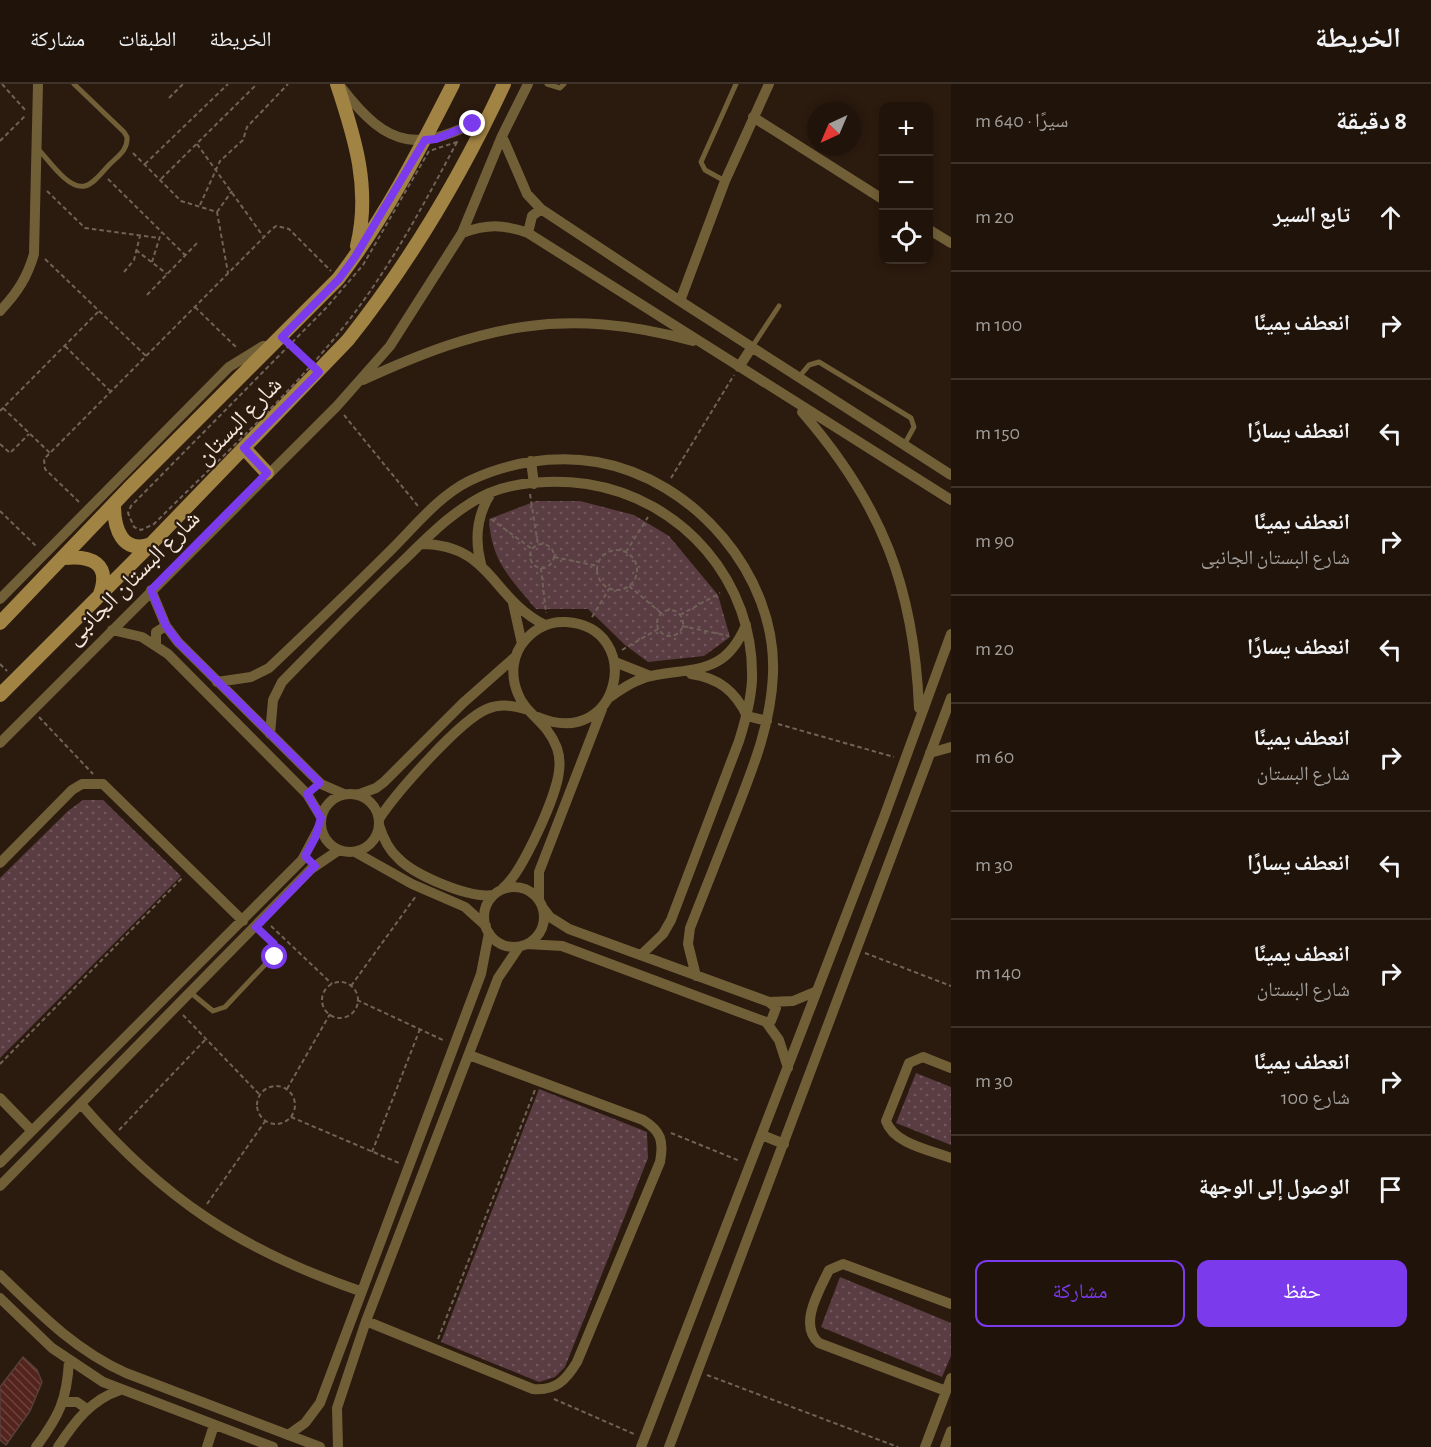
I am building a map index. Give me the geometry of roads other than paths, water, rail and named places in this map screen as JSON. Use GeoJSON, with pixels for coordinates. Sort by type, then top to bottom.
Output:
{"type":"FeatureCollection","features":[{"type":"Feature","properties":{"kind":"street"},"geometry":{"type":"LineString","coordinates":[[1,307],[18,292],[28,274],[34,254],[38,84]]}},
{"type":"Feature","properties":{"kind":"street"},"geometry":{"type":"LineString","coordinates":[[338,84],[365,117],[380,130],[395,138],[436,139],[489,116]]}},
{"type":"Feature","properties":{"kind":"street"},"geometry":{"type":"LineString","coordinates":[[338,84],[356,141],[362,179],[362,219],[355,257]]}},
{"type":"Feature","properties":{"kind":"street","name":"شارع البستان"},"geometry":{"type":"LineString","coordinates":[[0,623],[339,279],[355,257],[425,140],[453,84]]}},
{"type":"Feature","properties":{"kind":"street","name":"شارع البستان"},"geometry":{"type":"LineString","coordinates":[[0,695],[244,448],[315,368],[374,307],[424,230],[489,116],[504,84]]}},
{"type":"Feature","properties":{"kind":"street","name":"شارع البستان الجانبى"},"geometry":{"type":"LineString","coordinates":[[0,742],[267,473],[337,406],[390,346],[462,233],[502,136],[528,84]]}},
{"type":"Feature","properties":{"kind":"street"},"geometry":{"type":"LineString","coordinates":[[680,302],[725,181],[769,84]]}},
{"type":"Feature","properties":{"kind":"street"},"geometry":{"type":"LineString","coordinates":[[753,117],[879,197]]}},
{"type":"Feature","properties":{"kind":"street"},"geometry":{"type":"LineString","coordinates":[[502,136],[527,194],[541,209],[680,302],[951,475]]}},
{"type":"Feature","properties":{"kind":"street"},"geometry":{"type":"LineString","coordinates":[[528,232],[532,216],[541,209]]}},
{"type":"Feature","properties":{"kind":"street"},"geometry":{"type":"LineString","coordinates":[[462,233],[481,226],[505,225],[528,232],[794,403],[951,500]]}},
{"type":"Feature","properties":{"kind":"street"},"geometry":{"type":"LineString","coordinates":[[933,232],[951,243]]}},
{"type":"Feature","properties":{"kind":"street"},"geometry":{"type":"LineString","coordinates":[[360,381],[416,355],[472,336],[530,324],[588,322],[635,327],[704,344]]}},
{"type":"Feature","properties":{"kind":"street"},"geometry":{"type":"LineString","coordinates":[[0,599],[229,367],[244,355],[263,346],[274,345]]}},
{"type":"Feature","properties":{"kind":"street"},"geometry":{"type":"LineString","coordinates":[[739,367],[752,347]]}},
{"type":"Feature","properties":{"kind":"street"},"geometry":{"type":"LineString","coordinates":[[794,403],[832,447],[864,494],[889,546],[907,601],[917,657],[920,715]]}},
{"type":"Feature","properties":{"kind":"street"},"geometry":{"type":"LineString","coordinates":[[244,448],[267,473]]}},
{"type":"Feature","properties":{"kind":"street"},"geometry":{"type":"LineString","coordinates":[[218,682],[251,678],[269,668],[425,515],[468,482],[499,469],[531,461],[565,459],[598,462],[630,471],[665,488],[714,527],[752,579],[763,609],[770,639],[773,670],[767,720],[759,753],[690,928],[688,944],[696,976]]}},
{"type":"Feature","properties":{"kind":"street"},"geometry":{"type":"LineString","coordinates":[[531,461],[531,484]]}},
{"type":"Feature","properties":{"kind":"street"},"geometry":{"type":"LineString","coordinates":[[270,734],[273,700],[282,682],[421,544],[453,515],[491,492],[531,484],[569,482],[610,488],[655,507],[681,525],[710,553],[732,586],[746,624],[752,653],[752,681],[747,716],[671,920],[663,934],[641,955]]}},
{"type":"Feature","properties":{"kind":"street"},"geometry":{"type":"LineString","coordinates":[[482,564],[477,543],[481,512],[491,492]]}},
{"type":"Feature","properties":{"kind":"street"},"geometry":{"type":"LineString","coordinates":[[114,505],[114,523],[119,535],[129,544],[141,548],[151,544]]}},
{"type":"Feature","properties":{"kind":"street"},"geometry":{"type":"LineString","coordinates":[[421,544],[453,548],[482,564],[513,603],[546,624]]}},
{"type":"Feature","properties":{"kind":"street"},"geometry":{"type":"LineString","coordinates":[[64,558],[80,556],[93,560],[103,571],[104,583],[99,596]]}},
{"type":"Feature","properties":{"kind":"street"},"geometry":{"type":"LineString","coordinates":[[375,565],[386,577]]}},
{"type":"Feature","properties":{"kind":"street"},"geometry":{"type":"LineString","coordinates":[[151,590],[166,626],[218,682],[320,783],[344,794],[357,795],[384,782],[463,703],[515,657]]}},
{"type":"Feature","properties":{"kind":"street"},"geometry":{"type":"LineString","coordinates":[[513,603],[522,644]]}},
{"type":"Feature","properties":{"kind":"street"},"geometry":{"type":"LineString","coordinates":[[528,710],[514,685],[515,657],[522,644],[532,633],[546,624],[574,622],[587,627],[598,634],[614,659],[650,676]]}},
{"type":"Feature","properties":{"kind":"street"},"geometry":{"type":"LineString","coordinates":[[610,697],[650,676],[685,673],[711,666],[723,659],[741,638],[746,624]]}},
{"type":"Feature","properties":{"kind":"street"},"geometry":{"type":"LineString","coordinates":[[156,644],[156,632],[166,626]]}},
{"type":"Feature","properties":{"kind":"street"},"geometry":{"type":"LineString","coordinates":[[112,630],[135,634],[156,644],[307,794],[321,821],[324,835],[339,850],[355,852],[465,908],[502,944],[562,946],[766,1022],[779,1040],[788,1068]]}},
{"type":"Feature","properties":{"kind":"street"},"geometry":{"type":"LineString","coordinates":[[643,1443],[884,817],[951,634]]}},
{"type":"Feature","properties":{"kind":"street"},"geometry":{"type":"LineString","coordinates":[[338,1447],[336,1415],[366,1321],[502,970],[523,945],[534,939],[543,925],[539,872],[603,707],[614,686],[614,659]]}},
{"type":"Feature","properties":{"kind":"street"},"geometry":{"type":"LineString","coordinates":[[269,668],[270,678],[275,682],[282,682]]}},
{"type":"Feature","properties":{"kind":"street"},"geometry":{"type":"LineString","coordinates":[[685,673],[711,678],[723,684],[741,704],[747,716]]}},
{"type":"Feature","properties":{"kind":"street"},"geometry":{"type":"LineString","coordinates":[[669,1447],[951,698]]}},
{"type":"Feature","properties":{"kind":"street"},"geometry":{"type":"LineString","coordinates":[[355,852],[371,843],[379,822],[396,795],[477,714],[502,705],[528,710],[551,723],[579,722],[603,707]]}},
{"type":"Feature","properties":{"kind":"street"},"geometry":{"type":"LineString","coordinates":[[747,716],[767,720]]}},
{"type":"Feature","properties":{"kind":"street"},"geometry":{"type":"LineString","coordinates":[[288,1435],[305,1423],[317,1408],[481,974],[488,930],[485,910],[493,895],[503,888],[521,867],[560,770],[554,742],[538,717]]}},
{"type":"Feature","properties":{"kind":"street"},"geometry":{"type":"LineString","coordinates":[[930,753],[951,747]]}},
{"type":"Feature","properties":{"kind":"street"},"geometry":{"type":"LineString","coordinates":[[307,794],[320,783]]}},
{"type":"Feature","properties":{"kind":"street"},"geometry":{"type":"LineString","coordinates":[[0,863],[72,790],[82,784],[104,784],[243,921]]}},
{"type":"Feature","properties":{"kind":"street"},"geometry":{"type":"LineString","coordinates":[[0,1162],[243,921],[305,856],[327,805],[344,794]]}},
{"type":"Feature","properties":{"kind":"street"},"geometry":{"type":"LineString","coordinates":[[357,795],[369,801],[390,850],[410,868],[475,895],[493,895]]}},
{"type":"Feature","properties":{"kind":"street"},"geometry":{"type":"LineString","coordinates":[[884,817],[903,824]]}},
{"type":"Feature","properties":{"kind":"street"},"geometry":{"type":"LineString","coordinates":[[0,1186],[315,866],[339,850]]}},
{"type":"Feature","properties":{"kind":"street"},"geometry":{"type":"LineString","coordinates":[[305,856],[315,866]]}},
{"type":"Feature","properties":{"kind":"street"},"geometry":{"type":"LineString","coordinates":[[503,888],[526,889],[569,929],[769,1002],[776,1008],[776,1014],[771,1021],[766,1022]]}},
{"type":"Feature","properties":{"kind":"street"},"geometry":{"type":"LineString","coordinates":[[671,920],[674,928],[680,932],[690,928]]}},
{"type":"Feature","properties":{"kind":"street"},"geometry":{"type":"LineString","coordinates":[[769,1002],[793,1001],[817,991]]}},
{"type":"Feature","properties":{"kind":"street"},"geometry":{"type":"LineString","coordinates":[[366,1321],[533,1389],[552,1388],[563,1382],[577,1362],[660,1161],[662,1140],[651,1125],[469,1056]]}},
{"type":"Feature","properties":{"kind":"street"},"geometry":{"type":"LineString","coordinates":[[951,1068],[923,1057],[909,1063],[886,1121],[889,1130],[897,1137],[951,1158]]}},
{"type":"Feature","properties":{"kind":"street"},"geometry":{"type":"LineString","coordinates":[[104,1060],[114,1071]]}},
{"type":"Feature","properties":{"kind":"street"},"geometry":{"type":"LineString","coordinates":[[0,1098],[32,1130]]}},
{"type":"Feature","properties":{"kind":"street"},"geometry":{"type":"LineString","coordinates":[[81,1104],[139,1166],[200,1215],[251,1246],[283,1262],[360,1291]]}},
{"type":"Feature","properties":{"kind":"street"},"geometry":{"type":"LineString","coordinates":[[762,1135],[784,1144]]}},
{"type":"Feature","properties":{"kind":"street"},"geometry":{"type":"LineString","coordinates":[[378,1244],[393,1250]]}},
{"type":"Feature","properties":{"kind":"street"},"geometry":{"type":"LineString","coordinates":[[946,1390],[819,1343],[811,1337],[808,1328],[809,1318],[829,1270],[843,1264],[951,1304]]}},
{"type":"Feature","properties":{"kind":"street"},"geometry":{"type":"LineString","coordinates":[[0,1275],[56,1329],[83,1350],[111,1366],[320,1447]]}},
{"type":"Feature","properties":{"kind":"street"},"geometry":{"type":"LineString","coordinates":[[0,1298],[69,1361],[120,1390],[273,1447]]}},
{"type":"Feature","properties":{"kind":"street"},"geometry":{"type":"LineString","coordinates":[[36,1447],[55,1422],[64,1402],[69,1361]]}},
{"type":"Feature","properties":{"kind":"street"},"geometry":{"type":"LineString","coordinates":[[925,1447],[951,1378]]}},
{"type":"Feature","properties":{"kind":"street"},"geometry":{"type":"LineString","coordinates":[[155,1403],[161,1386]]}},
{"type":"Feature","properties":{"kind":"street"},"geometry":{"type":"LineString","coordinates":[[58,1447],[87,1409],[102,1396],[120,1390]]}},
{"type":"Feature","properties":{"kind":"street"},"geometry":{"type":"LineString","coordinates":[[64,1402],[77,1402],[87,1409]]}},
{"type":"Feature","properties":{"kind":"street"},"geometry":{"type":"LineString","coordinates":[[317,1408],[336,1415]]}},
{"type":"Feature","properties":{"kind":"street"},"geometry":{"type":"LineString","coordinates":[[207,1447],[214,1425]]}},
{"type":"Feature","properties":{"kind":"street"},"geometry":{"type":"LineString","coordinates":[[945,1447],[951,1431]]}},
{"type":"Feature","properties":{"kind":"lane"},"geometry":{"type":"LineString","coordinates":[[37,148],[71,183],[87,186],[128,144],[124,132],[74,84]]}},
{"type":"Feature","properties":{"kind":"lane"},"geometry":{"type":"LineString","coordinates":[[547,84],[554,88],[560,88],[564,84]]}},
{"type":"Feature","properties":{"kind":"lane"},"geometry":{"type":"LineString","coordinates":[[725,181],[705,170],[701,162],[736,84]]}},
{"type":"Feature","properties":{"kind":"lane"},"geometry":{"type":"LineString","coordinates":[[752,347],[779,306]]}},
{"type":"Feature","properties":{"kind":"lane"},"geometry":{"type":"LineString","coordinates":[[799,377],[809,365],[819,362],[911,418],[914,427],[904,445]]}},
{"type":"Feature","properties":{"kind":"lane"},"geometry":{"type":"LineString","coordinates":[[191,993],[213,1011],[225,1008],[276,953],[274,944],[260,924]]}}]}
